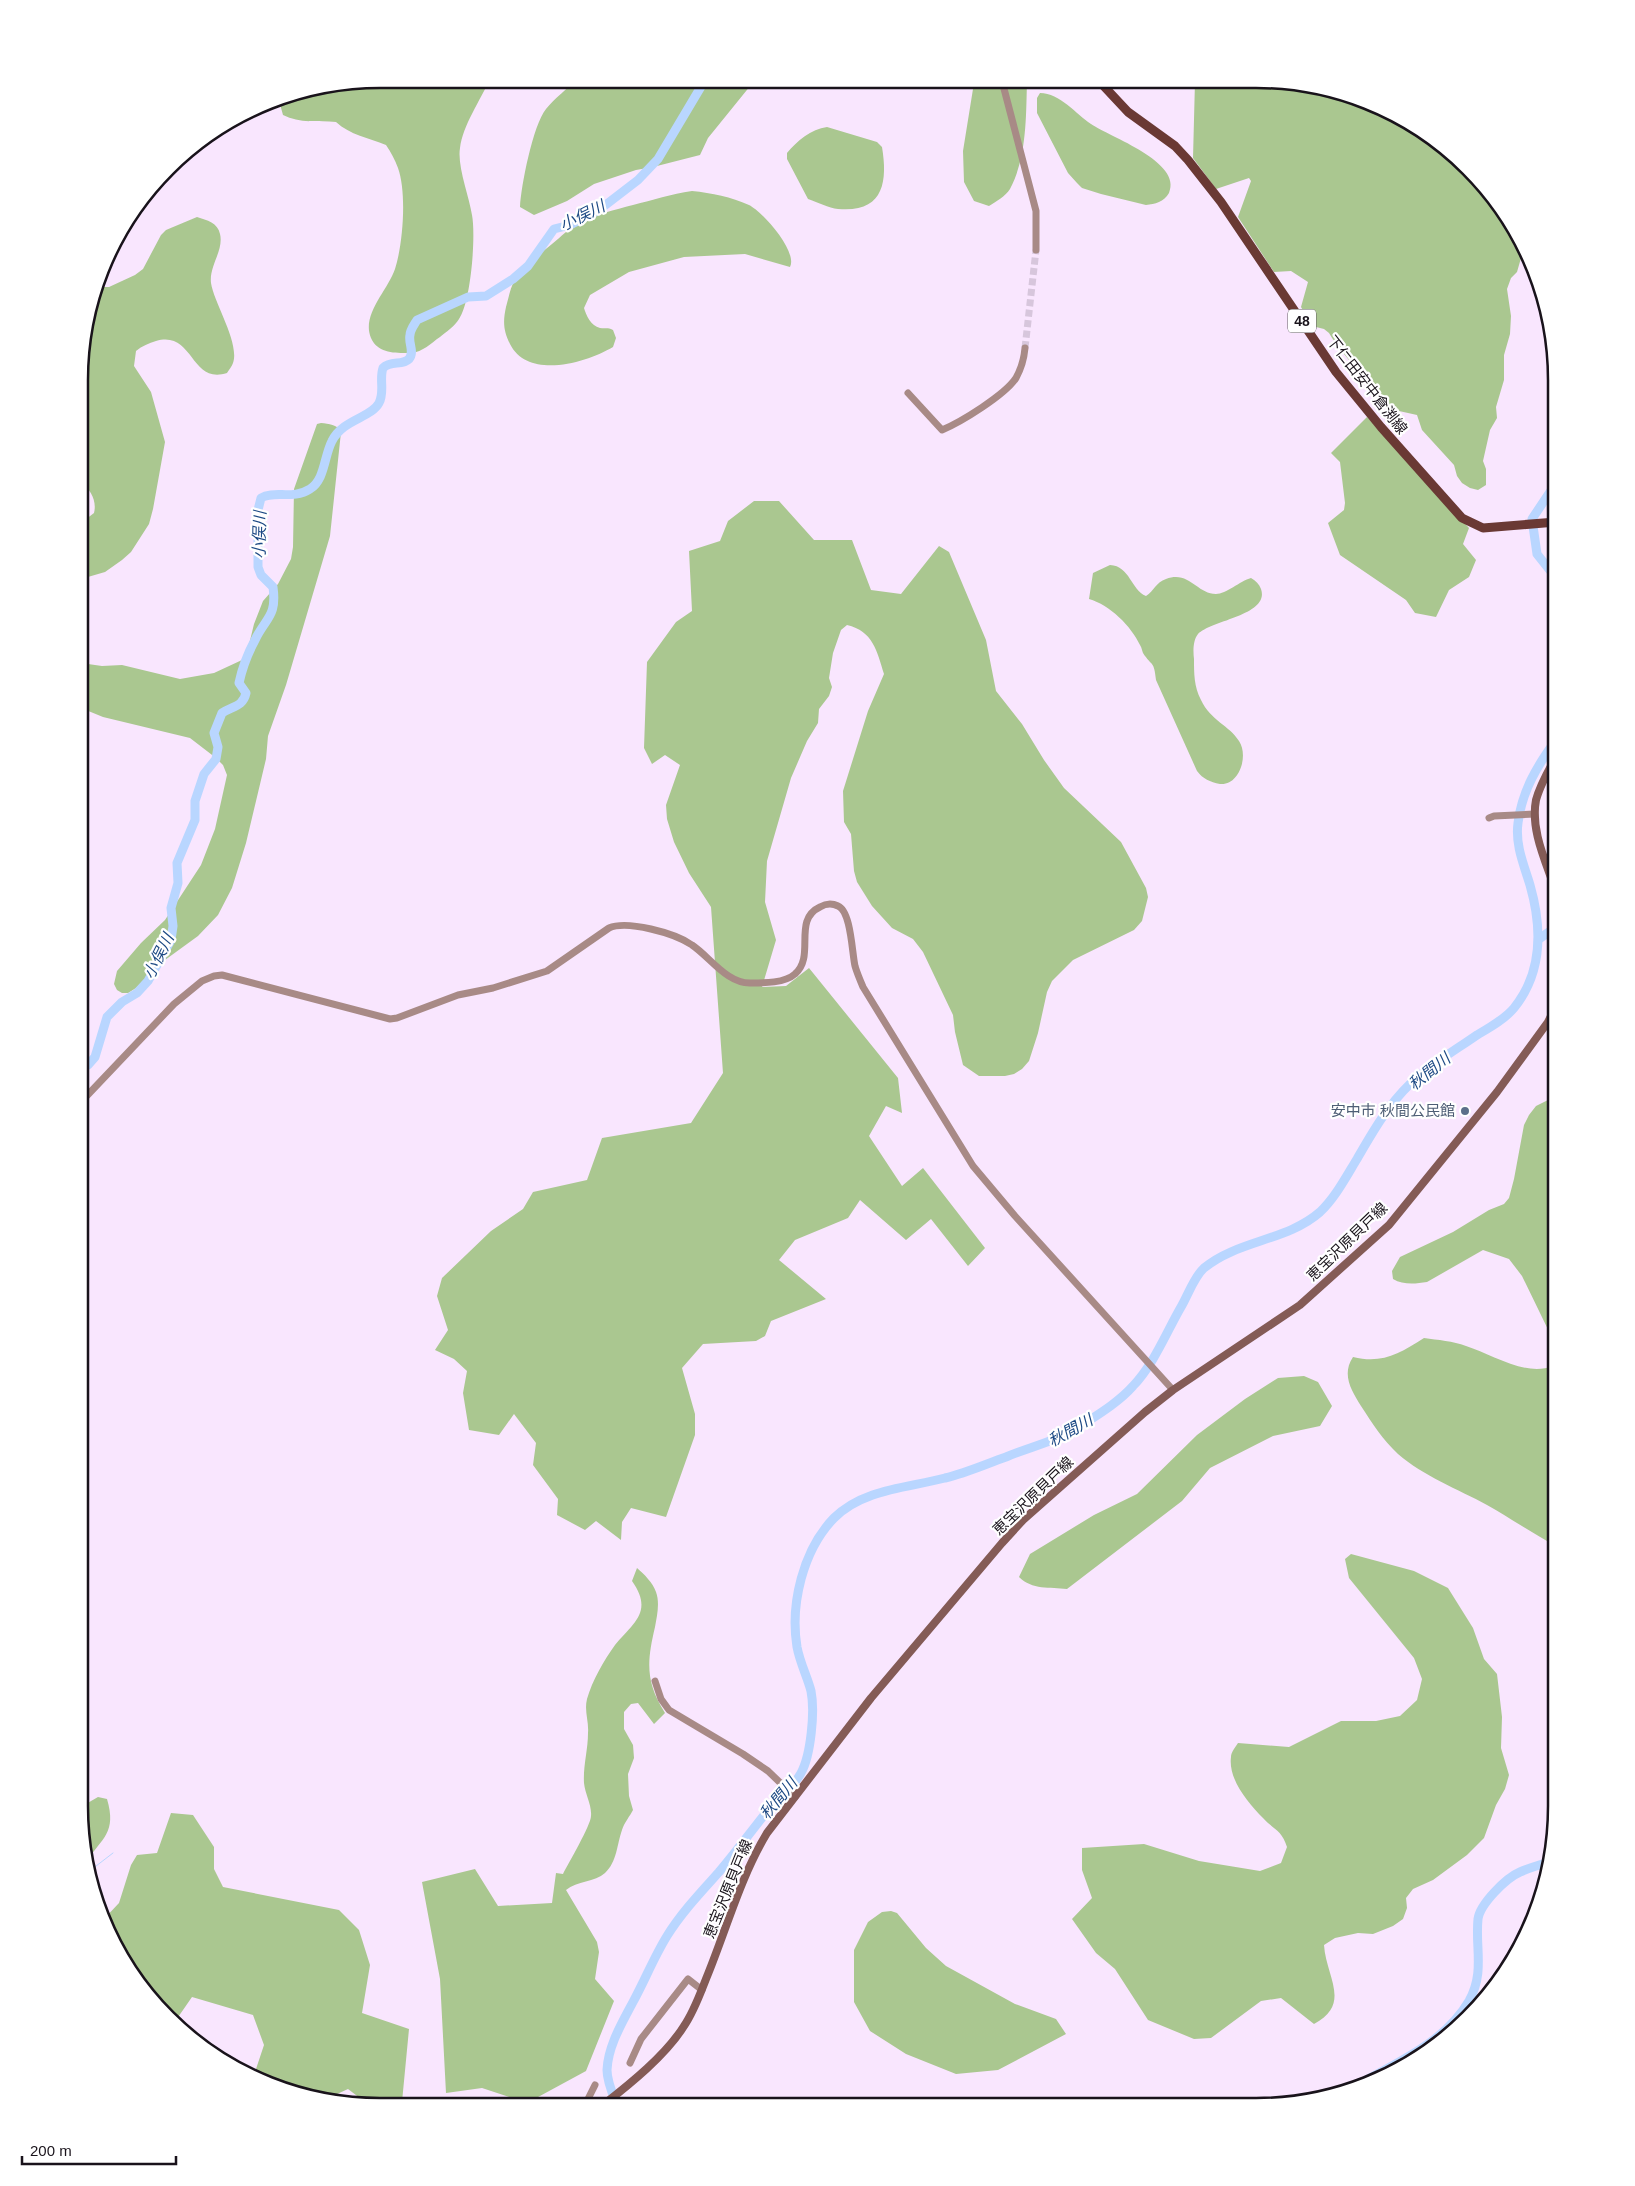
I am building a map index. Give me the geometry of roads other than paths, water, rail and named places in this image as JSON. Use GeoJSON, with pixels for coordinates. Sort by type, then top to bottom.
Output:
{"type":"FeatureCollection","features":[{"type":"Feature","properties":{"kind":"main road","name":"下仁田安中倉渕線"},"geometry":{"type":"LineString","coordinates":[[1106,88],[1128,112],[1175,146],[1188,160],[1221,202],[1336,372],[1381,427],[1462,518],[1483,528],[1548,523]]}},
{"type":"Feature","properties":{"kind":"main road"},"geometry":{"type":"LineString","coordinates":[[1548,772],[1542,783],[1531,814],[1548,866]]}},
{"type":"Feature","properties":{"kind":"main road","name":"恵宝沢原貝戸線"},"geometry":{"type":"LineString","coordinates":[[611,2098],[678,2034],[685,2024],[702,1990],[754,1856],[793,1795],[876,1692],[1023,1520],[1138,1419],[1174,1390],[1300,1305],[1389,1225],[1497,1092],[1548,1022]]}},
{"type":"Feature","properties":{"kind":"street"},"geometry":{"type":"LineString","coordinates":[[1004,88],[1036,211],[1036,250]]}},
{"type":"Feature","properties":{"kind":"street"},"geometry":{"type":"LineString","coordinates":[[908,393],[942,430],[956,424],[1007,388],[1016,378],[1024,360],[1025,348]]}},
{"type":"Feature","properties":{"kind":"street"},"geometry":{"type":"LineString","coordinates":[[1489,818],[1531,814]]}},
{"type":"Feature","properties":{"kind":"street"},"geometry":{"type":"LineString","coordinates":[[88,1095],[174,1004],[202,981],[214,976],[222,975],[390,1019],[458,996],[493,988],[547,971],[608,928],[620,924],[670,935],[682,940],[691,944],[730,977],[744,983],[757,983],[781,980],[794,975],[798,971],[804,956],[805,929],[810,912],[826,904],[838,906],[844,912],[848,922],[856,966],[863,987],[973,1166],[1015,1216],[1174,1390]]}},
{"type":"Feature","properties":{"kind":"street"},"geometry":{"type":"LineString","coordinates":[[655,1680],[661,1698],[669,1710],[768,1771],[775,1780],[793,1795]]}},
{"type":"Feature","properties":{"kind":"street"},"geometry":{"type":"LineString","coordinates":[[630,2063],[641,2039],[688,1979],[702,1990]]}},
{"type":"Feature","properties":{"kind":"street"},"geometry":{"type":"LineString","coordinates":[[588,2098],[595,2085]]}},
{"type":"Feature","properties":{"kind":"waterway","name":"小俣川"},"geometry":{"type":"LineString","coordinates":[[88,1065],[95,1057],[107,1017],[122,1002],[137,993],[148,981],[171,940],[173,926],[171,908],[178,883],[177,863],[195,820],[195,801],[204,774],[216,759],[218,747],[214,733],[222,713],[240,704],[245,698],[246,693],[239,683],[242,672],[250,650],[272,611],[273,587],[261,575],[258,567],[258,510],[261,498],[272,495],[297,494],[315,485],[319,480],[329,447],[337,434],[350,423],[370,412],[379,403],[382,394],[383,368],[389,364],[406,361],[411,356],[410,333],[417,320],[468,297],[486,296],[513,279],[528,266],[554,229],[570,225],[599,210],[638,180],[658,159],[700,88]]}},
{"type":"Feature","properties":{"kind":"waterway","name":"秋間川"},"geometry":{"type":"LineString","coordinates":[[1548,495],[1532,519],[1537,554],[1548,568]]}},
{"type":"Feature","properties":{"kind":"waterway","name":"秋間川"},"geometry":{"type":"LineString","coordinates":[[614,2098],[607,2075],[610,2052],[620,2026],[662,1944],[685,1911],[725,1865],[765,1814],[794,1784],[804,1765],[811,1733],[813,1710],[811,1691],[797,1647],[795,1613],[801,1578],[814,1546],[823,1531],[834,1518],[858,1501],[886,1491],[961,1474],[1054,1439],[1073,1431],[1116,1402],[1128,1392],[1147,1368],[1194,1281],[1204,1268],[1232,1252],[1293,1229],[1307,1222],[1320,1212],[1335,1194],[1381,1120],[1402,1092],[1434,1064],[1497,1023],[1514,1008],[1524,994],[1530,980],[1535,964],[1538,933],[1534,901],[1519,847],[1518,823],[1523,800],[1531,779],[1548,752]]}},
{"type":"Feature","properties":{"kind":"waterway"},"geometry":{"type":"LineString","coordinates":[[1539,939],[1548,933]]}},
{"type":"Feature","properties":{"kind":"waterway"},"geometry":{"type":"LineString","coordinates":[[94,1868],[113,1853]]}},
{"type":"Feature","properties":{"kind":"waterway"},"geometry":{"type":"LineString","coordinates":[[1459,2016],[1469,2001],[1477,1980],[1477,1930],[1478,1919],[1483,1906],[1494,1892],[1514,1875],[1542,1864]]}},
{"type":"Feature","properties":{"kind":"tunnel"},"geometry":{"type":"LineString","coordinates":[[1025,348],[1036,250]]}},
{"type":"Feature","properties":{"kind":"place","name":"安中市 秋間公民館"},"geometry":{"type":"Point","coordinates":[1465,1111]}}]}
